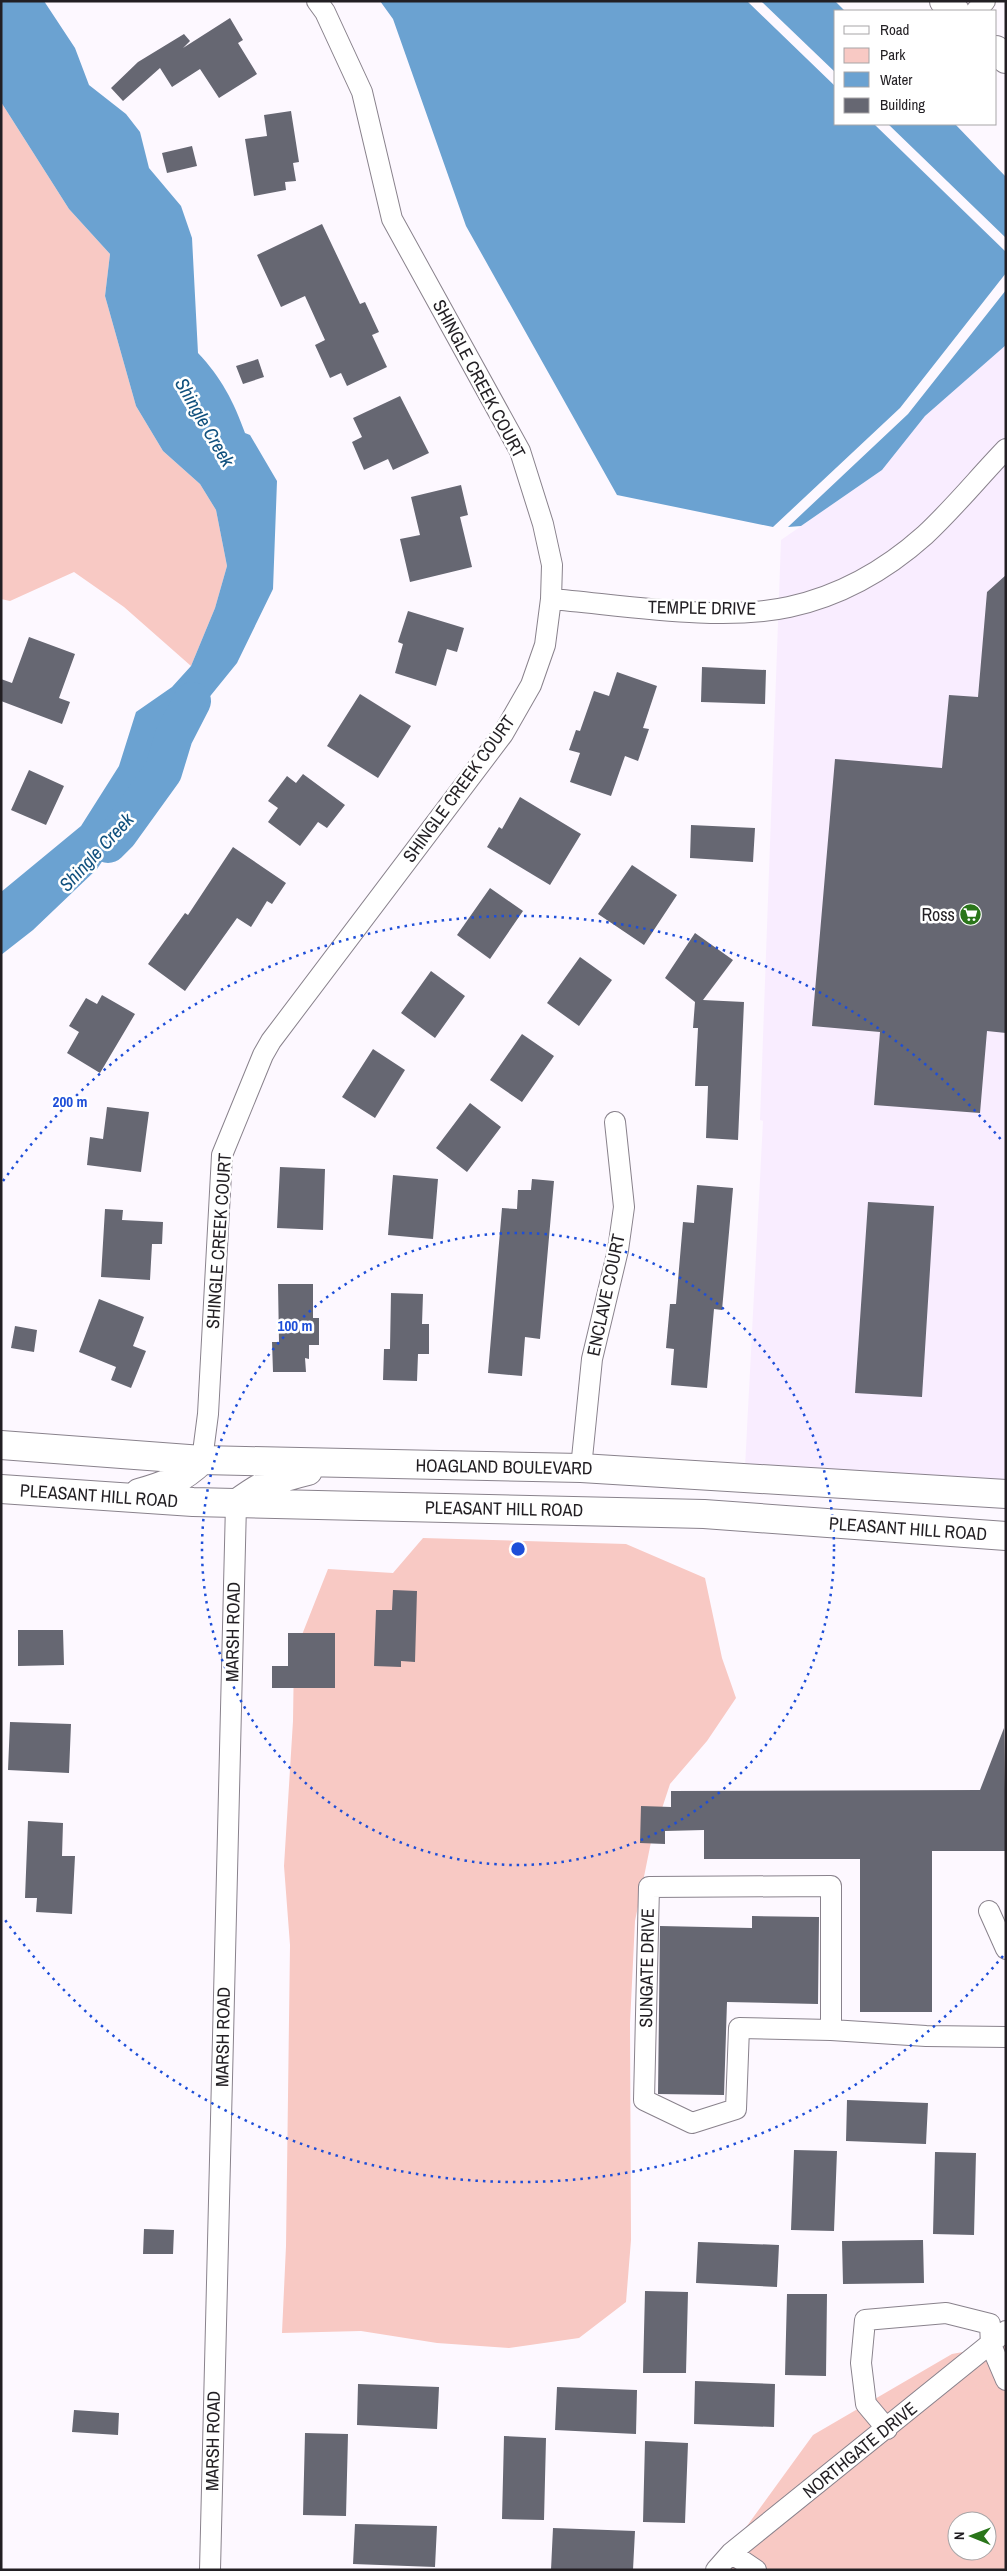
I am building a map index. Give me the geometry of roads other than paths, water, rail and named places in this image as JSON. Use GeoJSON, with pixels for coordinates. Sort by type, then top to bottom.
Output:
{"type":"FeatureCollection","features":[{"type":"Feature","properties":{"kind":"main road"},"geometry":{"type":"LineString","coordinates":[[944,1],[954,10]]}},
{"type":"Feature","properties":{"kind":"main road","name":"HOAGLAND BOULEVARD"},"geometry":{"type":"LineString","coordinates":[[1,1445],[202,1460],[581,1468],[1006,1494]]}},
{"type":"Feature","properties":{"kind":"main road"},"geometry":{"type":"LineString","coordinates":[[126,1498],[170,1484],[186,1475],[202,1460]]}},
{"type":"Feature","properties":{"kind":"main road"},"geometry":{"type":"LineString","coordinates":[[236,1504],[262,1485],[276,1478],[343,1464]]}},
{"type":"Feature","properties":{"kind":"main road","name":"PLEASANT HILL ROAD"},"geometry":{"type":"LineString","coordinates":[[1,1489],[236,1504],[704,1514],[1006,1536]]}},
{"type":"Feature","properties":{"kind":"street","name":"SHINGLE CREEK COURT"},"geometry":{"type":"LineString","coordinates":[[202,1460],[208,1414],[222,1156],[263,1055],[271,1041],[503,734],[531,685],[546,645],[551,599],[552,565],[543,524],[520,452],[392,219],[362,92],[325,12],[317,1]]}},
{"type":"Feature","properties":{"kind":"street","name":"TEMPLE DRIVE"},"geometry":{"type":"LineString","coordinates":[[551,599],[707,612],[788,607],[821,598],[853,585],[889,563],[925,535],[1006,449]]}},
{"type":"Feature","properties":{"kind":"street","name":"ENCLAVE COURT"},"geometry":{"type":"LineString","coordinates":[[581,1468],[592,1359],[616,1259],[624,1207],[615,1122]]}},
{"type":"Feature","properties":{"kind":"street","name":"MARSH ROAD"},"geometry":{"type":"LineString","coordinates":[[210,2570],[236,1504]]}},
{"type":"Feature","properties":{"kind":"street","name":"SUNGATE DRIVE"},"geometry":{"type":"LineString","coordinates":[[831,2030],[831,1886],[649,1887],[644,2100],[692,2123],[736,2109],[740,2028],[831,2030],[926,2036],[1006,2037]]}},
{"type":"Feature","properties":{"kind":"street"},"geometry":{"type":"LineString","coordinates":[[989,1911],[1006,1949]]}},
{"type":"Feature","properties":{"kind":"street"},"geometry":{"type":"LineString","coordinates":[[887,2429],[866,2404],[861,2363],[864,2320],[946,2313],[990,2324],[991,2345],[1006,2380]]}},
{"type":"Feature","properties":{"kind":"street","name":"NORTHGATE DRIVE"},"geometry":{"type":"LineString","coordinates":[[716,2570],[731,2553],[887,2429],[1006,2331]]}},
{"type":"Feature","properties":{"kind":"street"},"geometry":{"type":"LineString","coordinates":[[731,2553],[756,2570]]}},
{"type":"Feature","properties":{"kind":"water"},"geometry":{"type":"Polygon","coordinates":[[[1,1],[44,1],[75,48],[89,85],[126,114],[140,132],[149,168],[181,206],[192,238],[198,353],[220,381],[231,400],[245,433],[250,435],[277,481],[273,589],[237,663],[173,742],[137,809],[97,869],[33,930],[1,955],[1,892],[81,826],[119,766],[136,712],[172,687],[191,666],[215,608],[227,566],[216,510],[200,484],[163,451],[136,406],[105,296],[110,254],[69,209],[1,102],[1,1]]]}},
{"type":"Feature","properties":{"kind":"water"},"geometry":{"type":"Polygon","coordinates":[[[380,1],[747,1],[834,85],[834,125],[875,125],[1006,252],[1006,273],[900,408],[773,527],[617,495],[466,226],[393,19],[380,1]]]}},
{"type":"Feature","properties":{"kind":"water"},"geometry":{"type":"Polygon","coordinates":[[[761,1],[835,1],[844,10],[834,10],[834,71],[761,1]]]}},
{"type":"Feature","properties":{"kind":"water"},"geometry":{"type":"Polygon","coordinates":[[[889,125],[956,125],[1006,177],[1006,238],[889,125]]]}},
{"type":"Feature","properties":{"kind":"water"},"geometry":{"type":"Polygon","coordinates":[[[1006,290],[1006,345],[925,416],[882,470],[801,526],[788,527],[908,414],[1006,290]]]}},
{"type":"Feature","properties":{"kind":"waterway","name":"Shingle Creek"},"geometry":{"type":"LineString","coordinates":[[108,844],[119,833],[163,772],[174,736],[192,701]]}},
{"type":"Feature","properties":{"kind":"place","name":"Ross"},"geometry":{"type":"Point","coordinates":[971,915]}}]}
